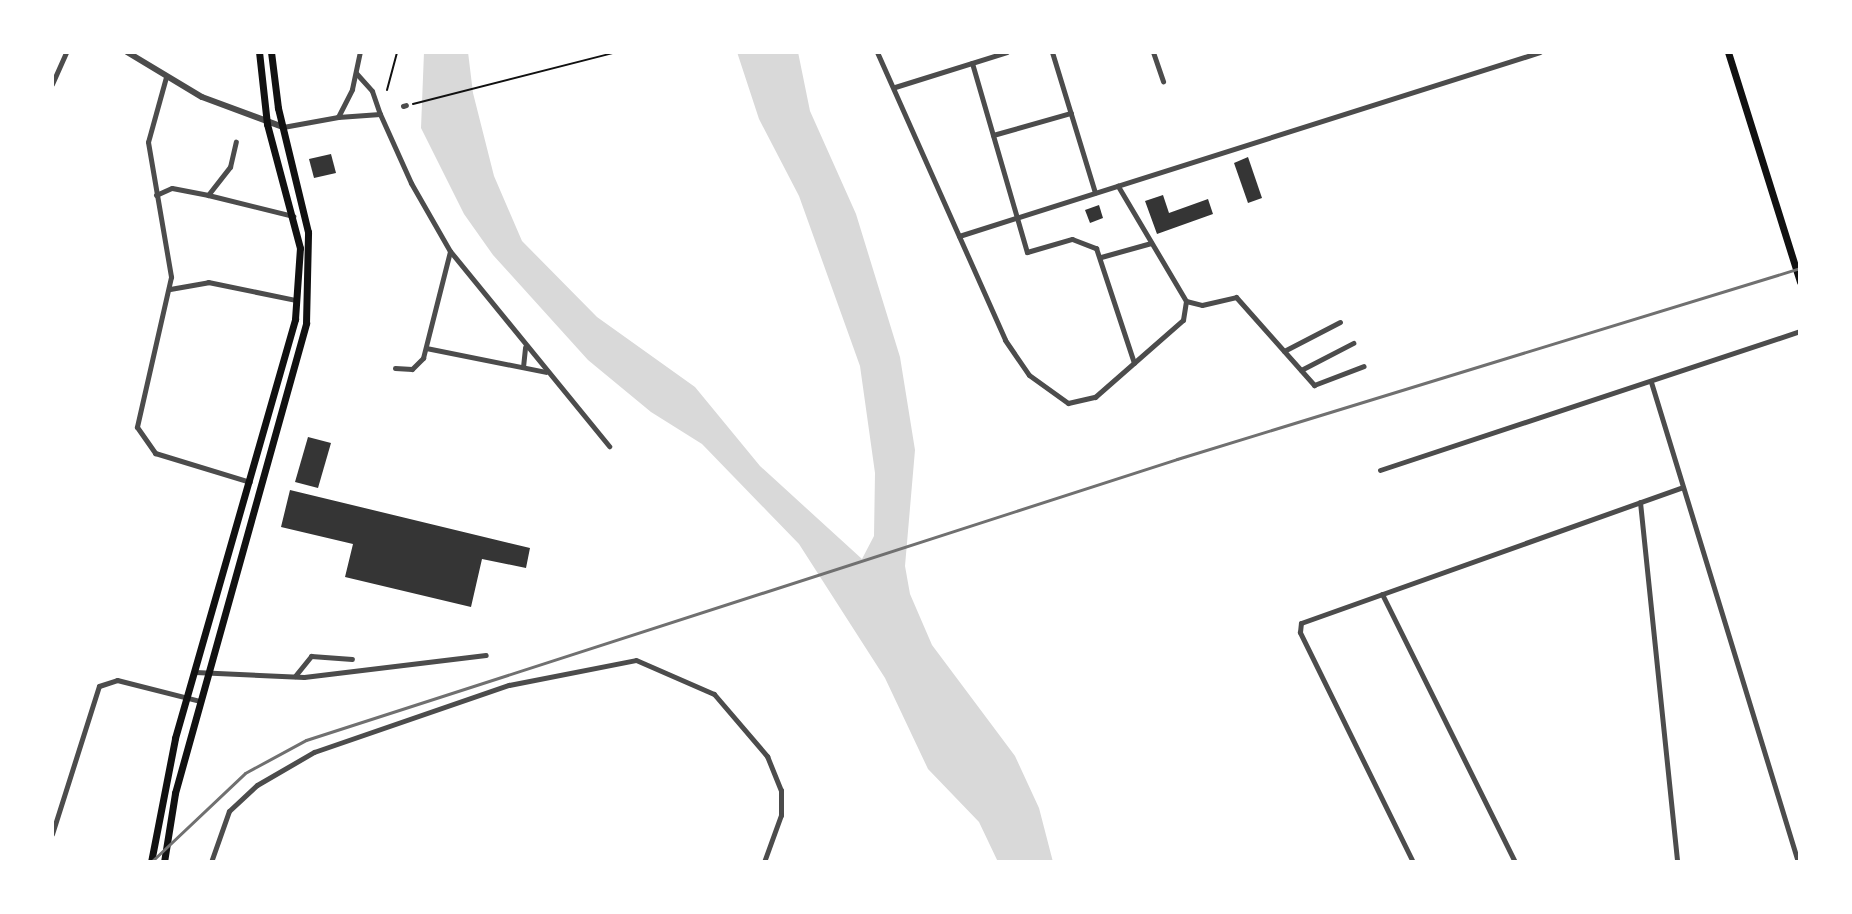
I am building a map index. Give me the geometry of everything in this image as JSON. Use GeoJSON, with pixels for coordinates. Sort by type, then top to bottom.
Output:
{"type":"FeatureCollection","features":[{"type":"Feature","properties":{"kind":"main road"},"geometry":{"type":"LineString","coordinates":[[151,862],[158,805],[250,482],[297,300],[300,248],[294,216],[267,124],[259,52]]}},
{"type":"Feature","properties":{"kind":"main road"},"geometry":{"type":"LineString","coordinates":[[164,862],[175,793],[306,323],[308,232],[283,127],[271,52]]}},
{"type":"Feature","properties":{"kind":"main road"},"geometry":{"type":"LineString","coordinates":[[1728,52],[1800,282]]}},
{"type":"Feature","properties":{"kind":"street"},"geometry":{"type":"LineString","coordinates":[[52,84],[66,52]]}},
{"type":"Feature","properties":{"kind":"street"},"geometry":{"type":"LineString","coordinates":[[127,52],[166,77],[267,124],[283,127],[338,117],[380,114]]}},
{"type":"Feature","properties":{"kind":"street"},"geometry":{"type":"LineString","coordinates":[[338,117],[356,73],[360,52]]}},
{"type":"Feature","properties":{"kind":"street"},"geometry":{"type":"LineString","coordinates":[[877,52],[1005,340],[1029,375],[1068,403],[1095,397],[1183,320],[1186,301],[1118,186]]}},
{"type":"Feature","properties":{"kind":"street"},"geometry":{"type":"LineString","coordinates":[[895,87],[1007,52]]}},
{"type":"Feature","properties":{"kind":"street"},"geometry":{"type":"LineString","coordinates":[[1052,52],[1095,193]]}},
{"type":"Feature","properties":{"kind":"street"},"geometry":{"type":"LineString","coordinates":[[1153,52],[1163,81]]}},
{"type":"Feature","properties":{"kind":"street"},"geometry":{"type":"LineString","coordinates":[[959,236],[1538,52]]}},
{"type":"Feature","properties":{"kind":"street"},"geometry":{"type":"LineString","coordinates":[[972,63],[1027,252],[1081,240],[1101,257],[1134,364]]}},
{"type":"Feature","properties":{"kind":"street"},"geometry":{"type":"LineString","coordinates":[[356,73],[372,91],[411,183],[450,251],[609,446]]}},
{"type":"Feature","properties":{"kind":"street"},"geometry":{"type":"LineString","coordinates":[[166,77],[148,142],[170,289],[137,427],[139,437],[155,453],[250,482]]}},
{"type":"Feature","properties":{"kind":"street"},"geometry":{"type":"LineString","coordinates":[[993,135],[1071,113]]}},
{"type":"Feature","properties":{"kind":"street"},"geometry":{"type":"LineString","coordinates":[[208,195],[230,167],[236,142]]}},
{"type":"Feature","properties":{"kind":"street"},"geometry":{"type":"LineString","coordinates":[[156,195],[172,188],[294,216]]}},
{"type":"Feature","properties":{"kind":"street"},"geometry":{"type":"LineString","coordinates":[[1101,257],[1151,243]]}},
{"type":"Feature","properties":{"kind":"street"},"geometry":{"type":"LineString","coordinates":[[395,368],[420,365],[450,251]]}},
{"type":"Feature","properties":{"kind":"street"},"geometry":{"type":"LineString","coordinates":[[170,289],[208,282],[297,300]]}},
{"type":"Feature","properties":{"kind":"street"},"geometry":{"type":"LineString","coordinates":[[1186,301],[1202,305],[1236,297],[1301,370],[1321,386],[1364,366]]}},
{"type":"Feature","properties":{"kind":"street"},"geometry":{"type":"LineString","coordinates":[[1284,351],[1340,322]]}},
{"type":"Feature","properties":{"kind":"street"},"geometry":{"type":"LineString","coordinates":[[1380,470],[1800,331]]}},
{"type":"Feature","properties":{"kind":"street"},"geometry":{"type":"LineString","coordinates":[[1301,370],[1353,343]]}},
{"type":"Feature","properties":{"kind":"street"},"geometry":{"type":"LineString","coordinates":[[523,367],[525,346]]}},
{"type":"Feature","properties":{"kind":"street"},"geometry":{"type":"LineString","coordinates":[[426,348],[547,372]]}},
{"type":"Feature","properties":{"kind":"street"},"geometry":{"type":"LineString","coordinates":[[1651,382],[1798,862]]}},
{"type":"Feature","properties":{"kind":"street"},"geometry":{"type":"LineString","coordinates":[[1412,860],[1300,632],[1301,623],[1681,488]]}},
{"type":"Feature","properties":{"kind":"street"},"geometry":{"type":"LineString","coordinates":[[1640,502],[1677,862]]}},
{"type":"Feature","properties":{"kind":"street"},"geometry":{"type":"LineString","coordinates":[[1382,594],[1515,862]]}},
{"type":"Feature","properties":{"kind":"street"},"geometry":{"type":"LineString","coordinates":[[195,672],[291,677],[367,673],[486,655]]}},
{"type":"Feature","properties":{"kind":"street"},"geometry":{"type":"LineString","coordinates":[[291,677],[311,656],[352,659]]}},
{"type":"Feature","properties":{"kind":"street"},"geometry":{"type":"LineString","coordinates":[[211,862],[229,811],[257,785],[314,752],[509,685],[636,660],[714,694],[767,756],[781,790],[781,815],[764,862]]}},
{"type":"Feature","properties":{"kind":"street"},"geometry":{"type":"LineString","coordinates":[[52,834],[99,686],[117,680],[201,701]]}},
{"type":"Feature","properties":{"kind":"path"},"geometry":{"type":"LineString","coordinates":[[387,90],[397,52]]}},
{"type":"Feature","properties":{"kind":"path"},"geometry":{"type":"LineString","coordinates":[[405,106],[617,52]]}},
{"type":"Feature","properties":{"kind":"shaded area"},"geometry":{"type":"Polygon","coordinates":[[[424,52],[468,52],[473,93],[494,176],[522,241],[597,317],[695,387],[760,466],[862,559],[874,536],[875,473],[860,366],[799,196],[759,119],[737,52],[798,52],[810,111],[856,214],[900,357],[915,450],[905,566],[910,594],[932,645],[1015,756],[1039,808],[1053,862],[998,862],[979,822],[928,769],[885,678],[799,544],[702,444],[651,412],[588,360],[493,255],[464,214],[421,128],[424,52]]]}},
{"type":"Feature","properties":{"kind":"building"},"geometry":{"type":"Polygon","coordinates":[[[331,154],[336,173],[314,178],[309,159],[331,154]]]}},
{"type":"Feature","properties":{"kind":"building"},"geometry":{"type":"Polygon","coordinates":[[[1248,157],[1262,198],[1248,203],[1234,163],[1248,157]]]}},
{"type":"Feature","properties":{"kind":"building"},"geometry":{"type":"Polygon","coordinates":[[[1163,195],[1169,213],[1208,199],[1213,214],[1157,234],[1145,201],[1163,195]]]}},
{"type":"Feature","properties":{"kind":"building"},"geometry":{"type":"Polygon","coordinates":[[[1099,205],[1103,218],[1090,223],[1085,210],[1099,205]]]}},
{"type":"Feature","properties":{"kind":"building"},"geometry":{"type":"Polygon","coordinates":[[[308,437],[331,443],[318,488],[295,482],[308,437]]]}},
{"type":"Feature","properties":{"kind":"building"},"geometry":{"type":"Polygon","coordinates":[[[290,490],[530,548],[526,568],[482,559],[471,607],[345,577],[353,544],[281,527],[290,490]]]}},
{"type":"Feature","properties":{"kind":"railway"},"geometry":{"type":"LineString","coordinates":[[151,862],[245,773],[306,740],[1177,459],[1800,268]]}}]}
